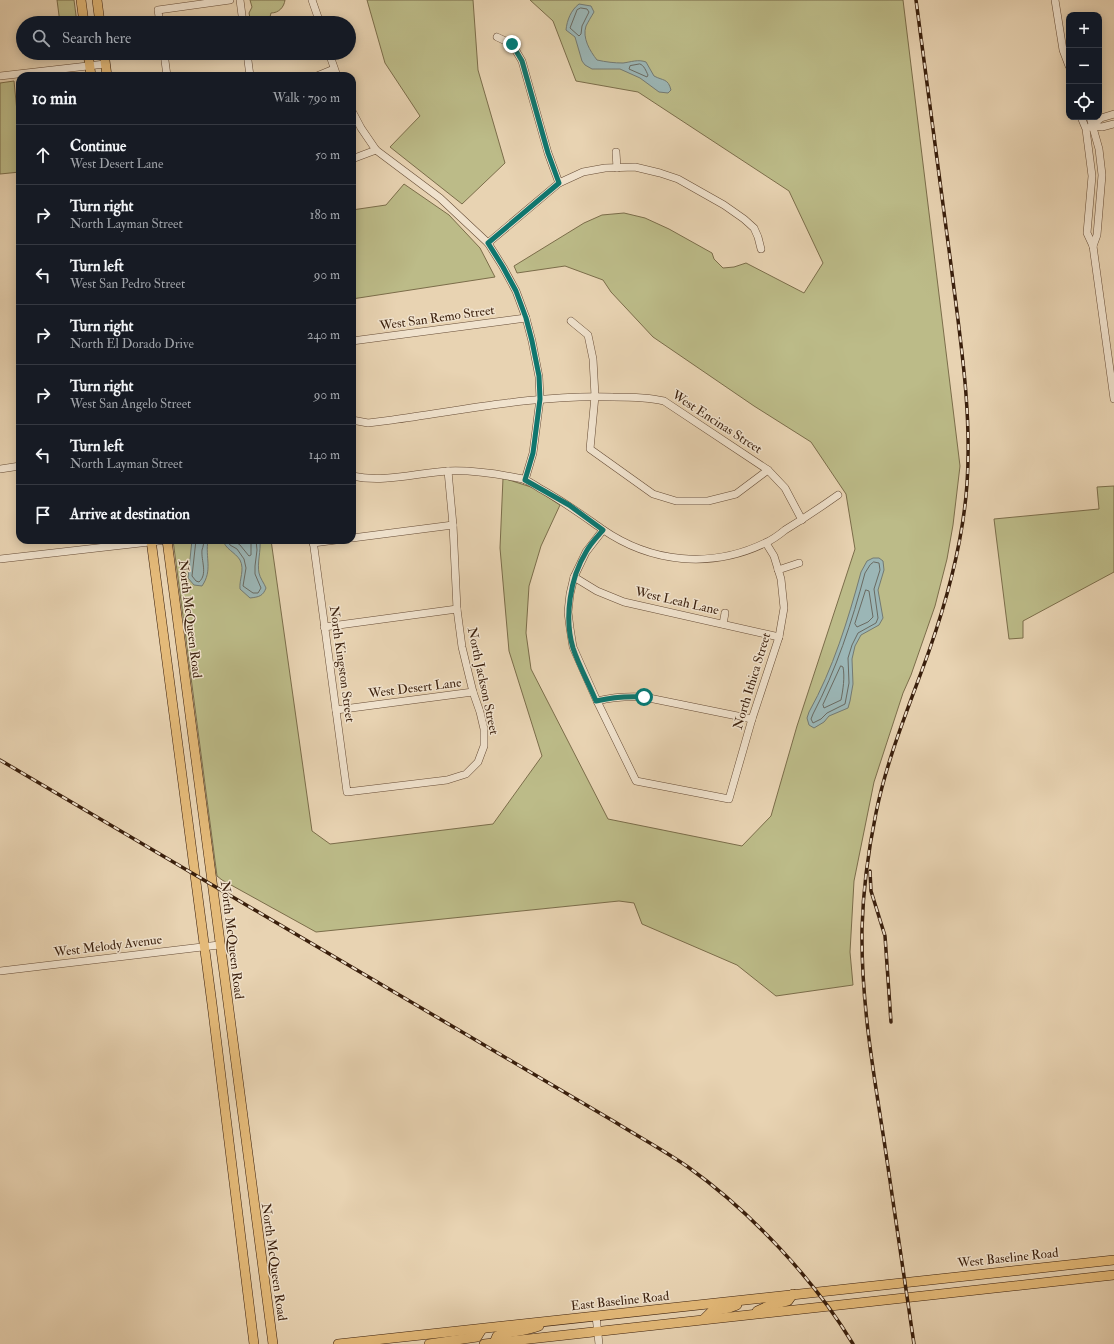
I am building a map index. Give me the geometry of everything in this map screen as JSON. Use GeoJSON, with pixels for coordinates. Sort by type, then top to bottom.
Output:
{"type":"FeatureCollection","features":[{"type":"Feature","properties":{"kind":"main road"},"geometry":{"type":"LineString","coordinates":[[81,0],[83,16]]}},
{"type":"Feature","properties":{"kind":"main road"},"geometry":{"type":"LineString","coordinates":[[97,0],[99,16]]}},
{"type":"Feature","properties":{"kind":"main road"},"geometry":{"type":"LineString","coordinates":[[89,60],[91,72]]}},
{"type":"Feature","properties":{"kind":"main road"},"geometry":{"type":"LineString","coordinates":[[105,60],[106,72]]}},
{"type":"Feature","properties":{"kind":"main road"},"geometry":{"type":"LineString","coordinates":[[151,544],[254,1344]]}},
{"type":"Feature","properties":{"kind":"main road","name":"North McQueen Road"},"geometry":{"type":"LineString","coordinates":[[168,544],[219,945],[273,1344]]}},
{"type":"Feature","properties":{"kind":"main road"},"geometry":{"type":"LineString","coordinates":[[176,733],[192,731]]}},
{"type":"Feature","properties":{"kind":"main road"},"geometry":{"type":"LineString","coordinates":[[234,1180],[250,1178]]}},
{"type":"Feature","properties":{"kind":"main road","name":"West Baseline Road"},"geometry":{"type":"LineString","coordinates":[[905,1282],[1114,1260]]}},
{"type":"Feature","properties":{"kind":"main road"},"geometry":{"type":"LineString","coordinates":[[986,1273],[988,1288],[1114,1274]]}},
{"type":"Feature","properties":{"kind":"main road","name":"East Baseline Road"},"geometry":{"type":"LineString","coordinates":[[338,1344],[905,1282]]}},
{"type":"Feature","properties":{"kind":"main road","name":"East Baseline Road"},"geometry":{"type":"LineString","coordinates":[[484,1344],[988,1288]]}},
{"type":"Feature","properties":{"kind":"main road"},"geometry":{"type":"LineString","coordinates":[[750,1314],[768,1306],[788,1301],[793,1294]]}},
{"type":"Feature","properties":{"kind":"main road"},"geometry":{"type":"LineString","coordinates":[[704,1319],[712,1311],[732,1307],[745,1300]]}},
{"type":"Feature","properties":{"kind":"main road"},"geometry":{"type":"LineString","coordinates":[[494,1343],[497,1336],[501,1334],[529,1330],[549,1321]]}},
{"type":"Feature","properties":{"kind":"main road"},"geometry":{"type":"LineString","coordinates":[[429,1344],[477,1337],[482,1329]]}},
{"type":"Feature","properties":{"kind":"street"},"geometry":{"type":"LineString","coordinates":[[159,16],[158,10],[230,0]]}},
{"type":"Feature","properties":{"kind":"street"},"geometry":{"type":"LineString","coordinates":[[240,0],[242,16]]}},
{"type":"Feature","properties":{"kind":"street"},"geometry":{"type":"LineString","coordinates":[[312,0],[318,16]]}},
{"type":"Feature","properties":{"kind":"street"},"geometry":{"type":"LineString","coordinates":[[1055,0],[1063,50],[1066,58]]}},
{"type":"Feature","properties":{"kind":"street"},"geometry":{"type":"LineString","coordinates":[[497,37],[512,44],[522,61],[548,153],[559,183]]}},
{"type":"Feature","properties":{"kind":"street"},"geometry":{"type":"LineString","coordinates":[[165,60],[166,72]]}},
{"type":"Feature","properties":{"kind":"street"},"geometry":{"type":"LineString","coordinates":[[248,60],[249,72]]}},
{"type":"Feature","properties":{"kind":"street"},"geometry":{"type":"LineString","coordinates":[[331,60],[335,72]]}},
{"type":"Feature","properties":{"kind":"street"},"geometry":{"type":"LineString","coordinates":[[36,72],[105,64]]}},
{"type":"Feature","properties":{"kind":"street"},"geometry":{"type":"LineString","coordinates":[[0,76],[16,74]]}},
{"type":"Feature","properties":{"kind":"street"},"geometry":{"type":"LineString","coordinates":[[1089,128],[1101,118],[1114,114]]}},
{"type":"Feature","properties":{"kind":"street"},"geometry":{"type":"LineString","coordinates":[[356,119],[376,150],[440,198],[488,243],[509,279],[526,318],[539,376],[540,399],[533,453],[525,480]]}},
{"type":"Feature","properties":{"kind":"street"},"geometry":{"type":"LineString","coordinates":[[1083,120],[1089,128],[1099,149],[1102,175],[1097,235],[1093,246],[1114,399]]}},
{"type":"Feature","properties":{"kind":"street"},"geometry":{"type":"LineString","coordinates":[[1089,128],[1090,120]]}},
{"type":"Feature","properties":{"kind":"street"},"geometry":{"type":"LineString","coordinates":[[1089,128],[1114,124]]}},
{"type":"Feature","properties":{"kind":"street"},"geometry":{"type":"LineString","coordinates":[[356,158],[376,150]]}},
{"type":"Feature","properties":{"kind":"street"},"geometry":{"type":"LineString","coordinates":[[616,152],[617,168]]}},
{"type":"Feature","properties":{"kind":"street"},"geometry":{"type":"LineString","coordinates":[[488,243],[559,183],[583,172],[605,168],[635,167],[678,179],[724,205],[754,228],[761,249]]}},
{"type":"Feature","properties":{"kind":"street","name":"West San Remo Street"},"geometry":{"type":"LineString","coordinates":[[356,340],[526,318]]}},
{"type":"Feature","properties":{"kind":"street"},"geometry":{"type":"LineString","coordinates":[[571,321],[588,335],[593,359],[595,396],[590,449],[653,494],[676,501],[708,501],[736,494],[768,470]]}},
{"type":"Feature","properties":{"kind":"street","name":"West Encinas Street"},"geometry":{"type":"LineString","coordinates":[[356,421],[368,423],[386,421],[540,399],[595,396],[649,398],[664,401],[768,470],[784,488],[802,520]]}},
{"type":"Feature","properties":{"kind":"street"},"geometry":{"type":"LineString","coordinates":[[0,469],[16,467]]}},
{"type":"Feature","properties":{"kind":"street"},"geometry":{"type":"LineString","coordinates":[[356,476],[384,479],[448,471],[476,472],[525,480],[569,505],[603,530],[624,542],[642,550],[666,557],[690,560],[713,559],[766,543],[838,496]]}},
{"type":"Feature","properties":{"kind":"street","name":"North Jackson Street"},"geometry":{"type":"LineString","coordinates":[[347,792],[447,780],[466,774],[478,762],[484,746],[483,723],[473,692],[462,647],[457,609],[453,525],[448,471]]}},
{"type":"Feature","properties":{"kind":"street"},"geometry":{"type":"LineString","coordinates":[[356,537],[453,525]]}},
{"type":"Feature","properties":{"kind":"street"},"geometry":{"type":"LineString","coordinates":[[603,530],[586,552],[574,577],[568,612],[573,647],[596,701],[626,696],[644,697],[752,719]]}},
{"type":"Feature","properties":{"kind":"street","name":"North Ithica Street"},"geometry":{"type":"LineString","coordinates":[[596,701],[636,781],[729,798],[752,719],[779,637],[784,608],[781,579],[774,556],[766,543]]}},
{"type":"Feature","properties":{"kind":"street"},"geometry":{"type":"LineString","coordinates":[[0,559],[126,544]]}},
{"type":"Feature","properties":{"kind":"street","name":"North Kingston Street"},"geometry":{"type":"LineString","coordinates":[[313,544],[347,792]]}},
{"type":"Feature","properties":{"kind":"street"},"geometry":{"type":"LineString","coordinates":[[778,570],[799,563]]}},
{"type":"Feature","properties":{"kind":"street","name":"West Leah Lane"},"geometry":{"type":"LineString","coordinates":[[574,577],[597,591],[624,602],[779,637]]}},
{"type":"Feature","properties":{"kind":"street"},"geometry":{"type":"LineString","coordinates":[[324,627],[457,609]]}},
{"type":"Feature","properties":{"kind":"street"},"geometry":{"type":"LineString","coordinates":[[722,624],[725,613]]}},
{"type":"Feature","properties":{"kind":"street","name":"West Desert Lane"},"geometry":{"type":"LineString","coordinates":[[336,710],[473,692]]}},
{"type":"Feature","properties":{"kind":"street","name":"West Melody Avenue"},"geometry":{"type":"LineString","coordinates":[[0,971],[219,945]]}},
{"type":"Feature","properties":{"kind":"street"},"geometry":{"type":"LineString","coordinates":[[596,1316],[600,1344]]}},
{"type":"Feature","properties":{"kind":"shaded area"},"geometry":{"type":"Polygon","coordinates":[[[57,0],[74,0],[76,16],[59,16],[57,0]]]}},
{"type":"Feature","properties":{"kind":"shaded area"},"geometry":{"type":"Polygon","coordinates":[[[250,0],[285,0],[281,9],[271,13],[270,16],[250,16],[249,13],[252,7],[250,0]]]}},
{"type":"Feature","properties":{"kind":"shaded area"},"geometry":{"type":"Polygon","coordinates":[[[367,0],[473,0],[478,70],[505,163],[462,204],[390,147],[420,116],[385,63],[367,0]]]}},
{"type":"Feature","properties":{"kind":"shaded area"},"geometry":{"type":"Polygon","coordinates":[[[530,0],[903,0],[960,466],[953,525],[947,559],[935,606],[911,675],[903,693],[874,782],[854,881],[850,952],[853,985],[776,996],[737,965],[642,924],[634,903],[619,901],[316,932],[217,876],[174,544],[272,544],[312,831],[330,844],[493,824],[542,756],[509,651],[500,548],[503,478],[534,488],[560,505],[541,546],[529,586],[526,633],[531,669],[608,819],[742,846],[771,816],[797,726],[855,549],[846,494],[811,442],[754,406],[653,337],[611,292],[603,280],[565,266],[517,273],[514,266],[584,223],[602,215],[624,213],[645,218],[669,229],[712,253],[714,259],[723,268],[734,267],[746,263],[804,293],[823,263],[789,191],[638,92],[576,81],[553,21],[530,0]]]}},
{"type":"Feature","properties":{"kind":"shaded area"},"geometry":{"type":"Polygon","coordinates":[[[14,81],[16,101],[16,172],[0,174],[0,83],[14,81]]]}},
{"type":"Feature","properties":{"kind":"shaded area"},"geometry":{"type":"Polygon","coordinates":[[[404,184],[449,215],[480,248],[495,277],[356,298],[356,209],[386,205],[404,184]]]}},
{"type":"Feature","properties":{"kind":"shaded area"},"geometry":{"type":"Polygon","coordinates":[[[1114,486],[1114,572],[1023,621],[1023,638],[1009,639],[994,519],[1099,509],[1097,487],[1114,486]]]}},
{"type":"Feature","properties":{"kind":"water"},"geometry":{"type":"Polygon","coordinates":[[[579,4],[591,6],[594,12],[586,26],[585,35],[589,48],[597,60],[620,63],[637,61],[646,62],[654,76],[665,80],[670,86],[671,90],[668,93],[659,92],[640,78],[620,69],[592,69],[585,65],[582,61],[575,37],[566,30],[570,16],[579,4]]]}},
{"type":"Feature","properties":{"kind":"water"},"geometry":{"type":"Polygon","coordinates":[[[192,544],[207,544],[208,569],[202,586],[194,585],[188,578],[192,544]]]}},
{"type":"Feature","properties":{"kind":"water"},"geometry":{"type":"Polygon","coordinates":[[[225,544],[260,544],[259,573],[266,588],[264,593],[260,596],[250,598],[240,589],[242,567],[240,560],[225,544]]]}},
{"type":"Feature","properties":{"kind":"water"},"geometry":{"type":"Polygon","coordinates":[[[873,558],[879,558],[883,561],[884,570],[878,590],[883,618],[879,625],[861,635],[855,646],[852,659],[853,684],[848,708],[829,716],[824,722],[814,728],[809,725],[807,718],[809,712],[818,696],[833,661],[851,608],[861,572],[867,561],[873,558]]]}},
{"type":"Feature","properties":{"kind":"railway"},"geometry":{"type":"LineString","coordinates":[[914,1344],[868,1035],[863,982],[862,929],[868,857],[881,792],[900,731],[936,631],[954,569],[965,505],[968,456],[967,401],[961,347],[916,0]]}},
{"type":"Feature","properties":{"kind":"railway"},"geometry":{"type":"LineString","coordinates":[[0,760],[615,1122],[688,1167],[734,1204],[779,1248],[819,1295],[853,1344]]}},
{"type":"Feature","properties":{"kind":"railway"},"geometry":{"type":"LineString","coordinates":[[870,871],[871,891],[885,936],[891,1022]]}},
{"type":"Feature","properties":{"kind":"route"},"geometry":{"type":"LineString","coordinates":[[512,44],[522,61],[548,153],[559,183],[488,243],[516,291],[526,318],[539,376],[540,399],[533,453],[525,480],[569,505],[603,530],[586,552],[574,577],[568,612],[573,647],[596,701],[626,696],[644,697]]}}]}
